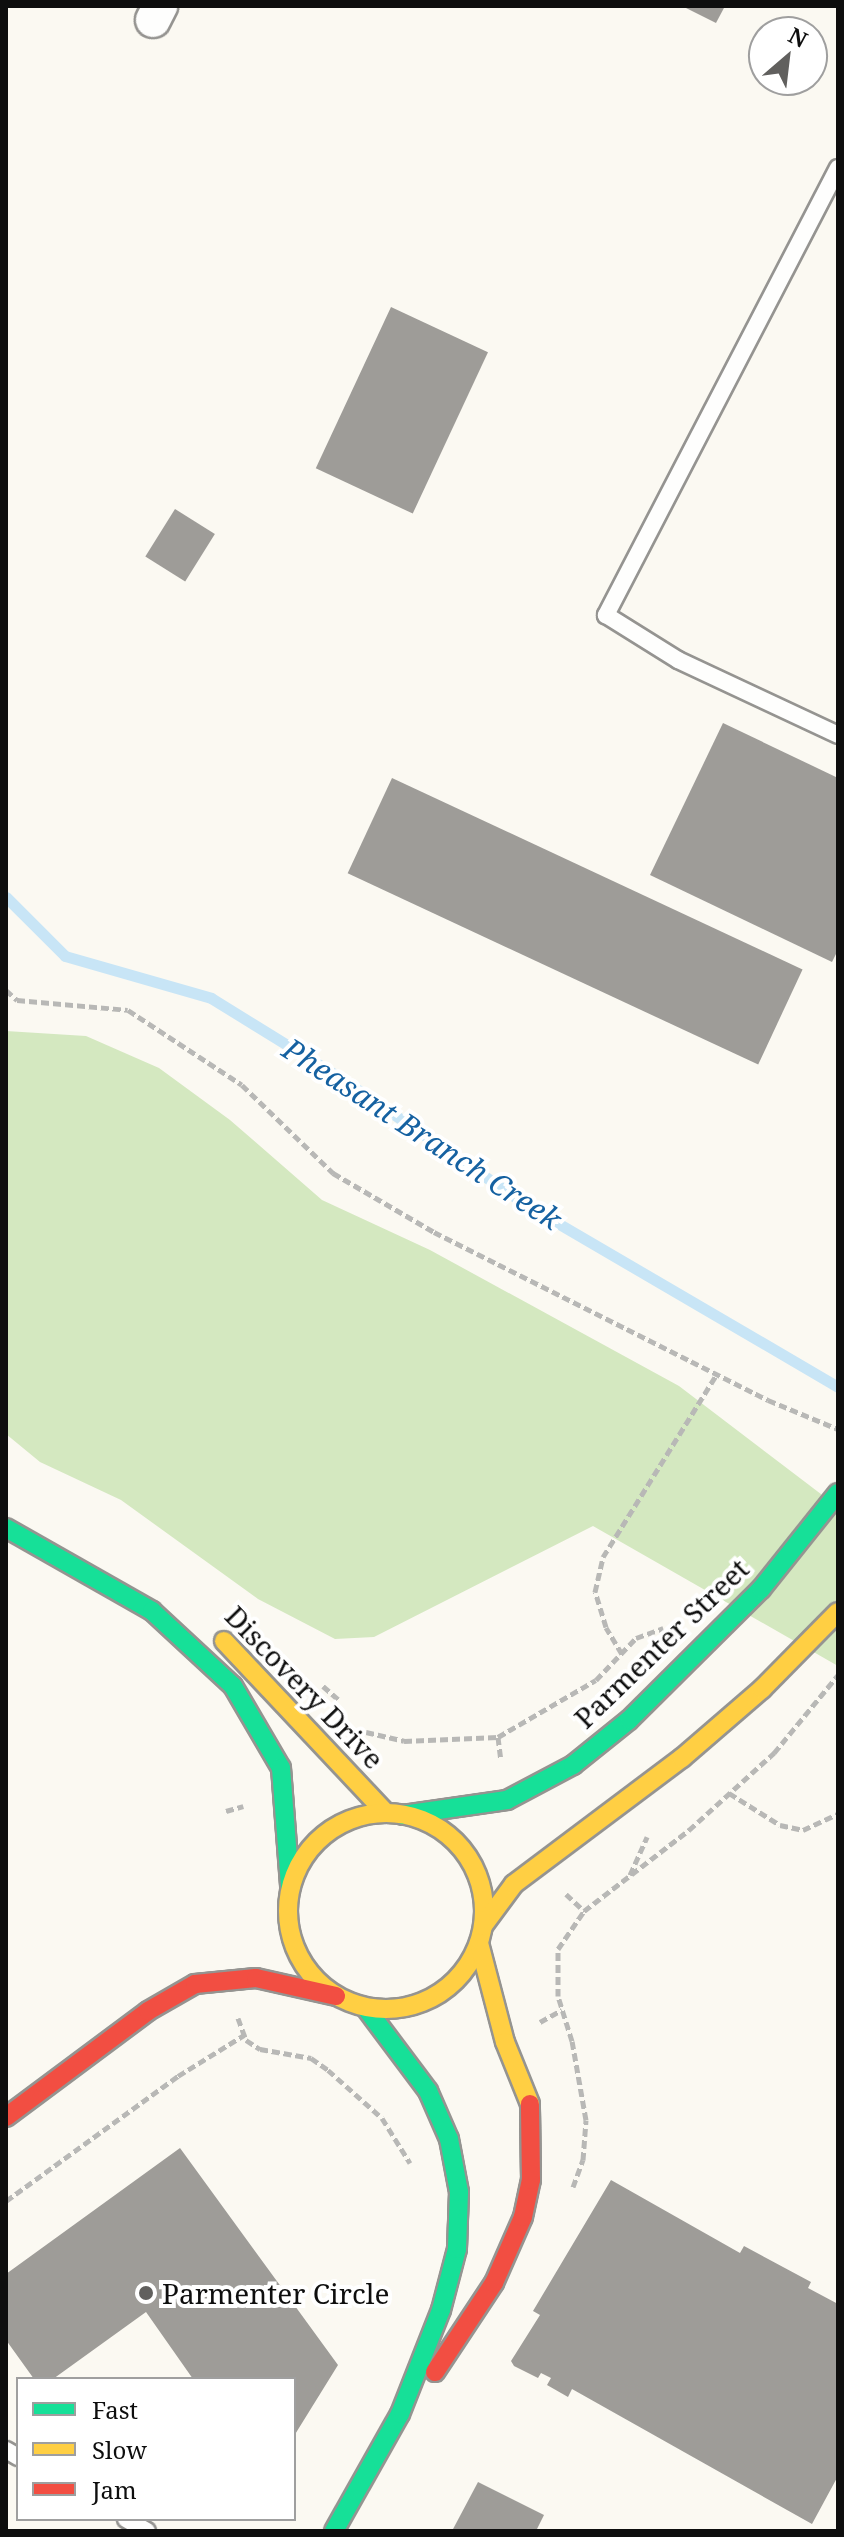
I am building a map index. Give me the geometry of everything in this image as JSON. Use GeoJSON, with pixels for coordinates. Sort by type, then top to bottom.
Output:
{"type":"FeatureCollection","features":[{"type":"Feature","properties":{"kind":"main road","name":"Parmenter Street"},"geometry":{"type":"LineString","coordinates":[[395,1814],[507,1800],[573,1765],[629,1720],[761,1589],[838,1493]]}},
{"type":"Feature","properties":{"kind":"main road","name":"Discovery Drive"},"geometry":{"type":"LineString","coordinates":[[6,1528],[72,1544]]}},
{"type":"Feature","properties":{"kind":"main road","name":"Discovery Drive"},"geometry":{"type":"LineString","coordinates":[[6,1528],[152,1611],[233,1686],[281,1768],[291,1848],[289,1892]]}},
{"type":"Feature","properties":{"kind":"main road"},"geometry":{"type":"LineString","coordinates":[[6,2117],[148,2011],[195,1984],[256,1978],[336,1996],[366,2008],[394,2010],[422,2003],[466,1969],[481,1935],[514,1884],[682,1758],[762,1689],[838,1612]]}},
{"type":"Feature","properties":{"kind":"main road","name":"Discovery Drive"},"geometry":{"type":"LineString","coordinates":[[213,1630],[253,1666],[395,1814]]}},
{"type":"Feature","properties":{"kind":"main road"},"geometry":{"type":"LineString","coordinates":[[336,1996],[313,1977],[296,1951],[288,1922],[289,1892],[298,1866],[314,1845],[360,1817],[395,1814],[432,1825],[465,1855],[483,1896],[481,1935],[501,2029],[530,2096],[531,2180],[523,2217],[494,2283],[443,2364],[400,2414]]}},
{"type":"Feature","properties":{"kind":"main road"},"geometry":{"type":"LineString","coordinates":[[334,2531],[400,2414],[441,2310],[457,2249],[459,2192],[449,2139],[428,2091],[366,2008]]}},
{"type":"Feature","properties":{"kind":"lane"},"geometry":{"type":"LineString","coordinates":[[838,168],[606,615],[678,660],[838,735]]}},
{"type":"Feature","properties":{"kind":"lane"},"geometry":{"type":"LineString","coordinates":[[130,2521],[147,2531]]}},
{"type":"Feature","properties":{"kind":"path"},"geometry":{"type":"LineString","coordinates":[[6,990],[17,1000],[128,1010],[242,1085],[333,1173],[434,1232],[717,1374],[838,1429]]}},
{"type":"Feature","properties":{"kind":"path"},"geometry":{"type":"LineString","coordinates":[[622,1654],[606,1627],[595,1592],[603,1557],[717,1374]]}},
{"type":"Feature","properties":{"kind":"path"},"geometry":{"type":"LineString","coordinates":[[367,1733],[404,1741],[498,1737],[596,1680],[636,1638]]}},
{"type":"Feature","properties":{"kind":"path"},"geometry":{"type":"LineString","coordinates":[[570,2196],[583,2160],[586,2120],[572,2041],[558,1996],[558,1949],[584,1911],[774,1753],[838,1675]]}},
{"type":"Feature","properties":{"kind":"path"},"geometry":{"type":"LineString","coordinates":[[729,1793],[780,1825],[803,1830],[838,1814]]}},
{"type":"Feature","properties":{"kind":"path"},"geometry":{"type":"LineString","coordinates":[[238,2019],[244,2035],[260,2049],[311,2058],[328,2070],[382,2118],[419,2177]]}},
{"type":"Feature","properties":{"kind":"path"},"geometry":{"type":"LineString","coordinates":[[6,2201],[188,2069],[244,2035]]}},
{"type":"Feature","properties":{"kind":"green space"},"geometry":{"type":"Polygon","coordinates":[[[6,1031],[86,1036],[159,1068],[230,1120],[322,1200],[430,1250],[679,1386],[838,1507],[838,1666],[593,1526],[374,1637],[335,1639],[258,1599],[121,1500],[40,1462],[6,1434],[6,1031]]]}},
{"type":"Feature","properties":{"kind":"building"},"geometry":{"type":"Polygon","coordinates":[[[682,6],[725,6],[716,23],[682,6]]]}},
{"type":"Feature","properties":{"kind":"building"},"geometry":{"type":"Polygon","coordinates":[[[391,307],[488,352],[413,514],[316,468],[391,307]]]}},
{"type":"Feature","properties":{"kind":"building"},"geometry":{"type":"Polygon","coordinates":[[[175,509],[215,534],[185,581],[145,556],[175,509]]]}},
{"type":"Feature","properties":{"kind":"building"},"geometry":{"type":"Polygon","coordinates":[[[723,723],[838,778],[838,950],[832,962],[650,875],[723,723]]]}},
{"type":"Feature","properties":{"kind":"building"},"geometry":{"type":"Polygon","coordinates":[[[392,778],[803,969],[758,1065],[348,873],[392,778]]]}},
{"type":"Feature","properties":{"kind":"building","name":"Parmenter Circle"},"geometry":{"type":"Polygon","coordinates":[[[180,2148],[338,2365],[296,2433],[296,2377],[192,2377],[146,2312],[56,2377],[33,2377],[6,2340],[6,2274],[180,2148]]]}},
{"type":"Feature","properties":{"kind":"building"},"geometry":{"type":"Polygon","coordinates":[[[611,2180],[740,2253],[744,2246],[811,2282],[808,2288],[838,2304],[838,2476],[812,2524],[572,2389],[568,2397],[547,2385],[551,2378],[541,2373],[538,2378],[514,2366],[511,2361],[540,2315],[533,2311],[611,2180]]]}},
{"type":"Feature","properties":{"kind":"building"},"geometry":{"type":"Polygon","coordinates":[[[478,2482],[544,2515],[536,2531],[452,2531],[478,2482]]]}},
{"type":"Feature","properties":{"kind":"waterway","name":"Pheasant Branch Creek"},"geometry":{"type":"LineString","coordinates":[[6,897],[65,956],[211,998],[342,1079],[525,1204],[838,1387]]}},
{"type":"Feature","properties":{"kind":"traffic: fast"},"geometry":{"type":"LineString","coordinates":[[403,1815],[507,1800],[573,1765],[629,1720],[761,1589],[838,1493]]}},
{"type":"Feature","properties":{"kind":"traffic: fast"},"geometry":{"type":"LineString","coordinates":[[6,1528],[152,1611],[233,1686],[281,1768],[290,1886]]}},
{"type":"Feature","properties":{"kind":"traffic: fast"},"geometry":{"type":"LineString","coordinates":[[334,2531],[400,2414],[441,2310],[457,2249],[459,2192],[449,2139],[428,2091],[366,2008]]}},
{"type":"Feature","properties":{"kind":"traffic: slow"},"geometry":{"type":"LineString","coordinates":[[483,1926],[514,1884],[682,1758],[762,1689],[838,1612]]}},
{"type":"Feature","properties":{"kind":"traffic: slow"},"geometry":{"type":"LineString","coordinates":[[224,1641],[386,1813]]}},
{"type":"Feature","properties":{"kind":"traffic: slow"},"geometry":{"type":"LineString","coordinates":[[386,1813],[423,1821],[455,1842],[476,1874],[484,1911],[476,1948],[455,1980],[423,2001],[386,2009],[349,2001],[317,1980],[296,1948],[288,1911],[296,1874],[317,1842],[349,1821],[386,1813]]}},
{"type":"Feature","properties":{"kind":"traffic: slow"},"geometry":{"type":"LineString","coordinates":[[479,1943],[505,2042],[530,2104]]}},
{"type":"Feature","properties":{"kind":"traffic: jam"},"geometry":{"type":"LineString","coordinates":[[6,2117],[148,2011],[195,1984],[256,1978],[336,1996]]}},
{"type":"Feature","properties":{"kind":"traffic: jam"},"geometry":{"type":"LineString","coordinates":[[435,2372],[494,2283],[523,2217],[531,2180],[530,2104]]}},
{"type":"Feature","properties":{"kind":"place","name":"Parmenter Circle"},"geometry":{"type":"Point","coordinates":[146,2293]}}]}
